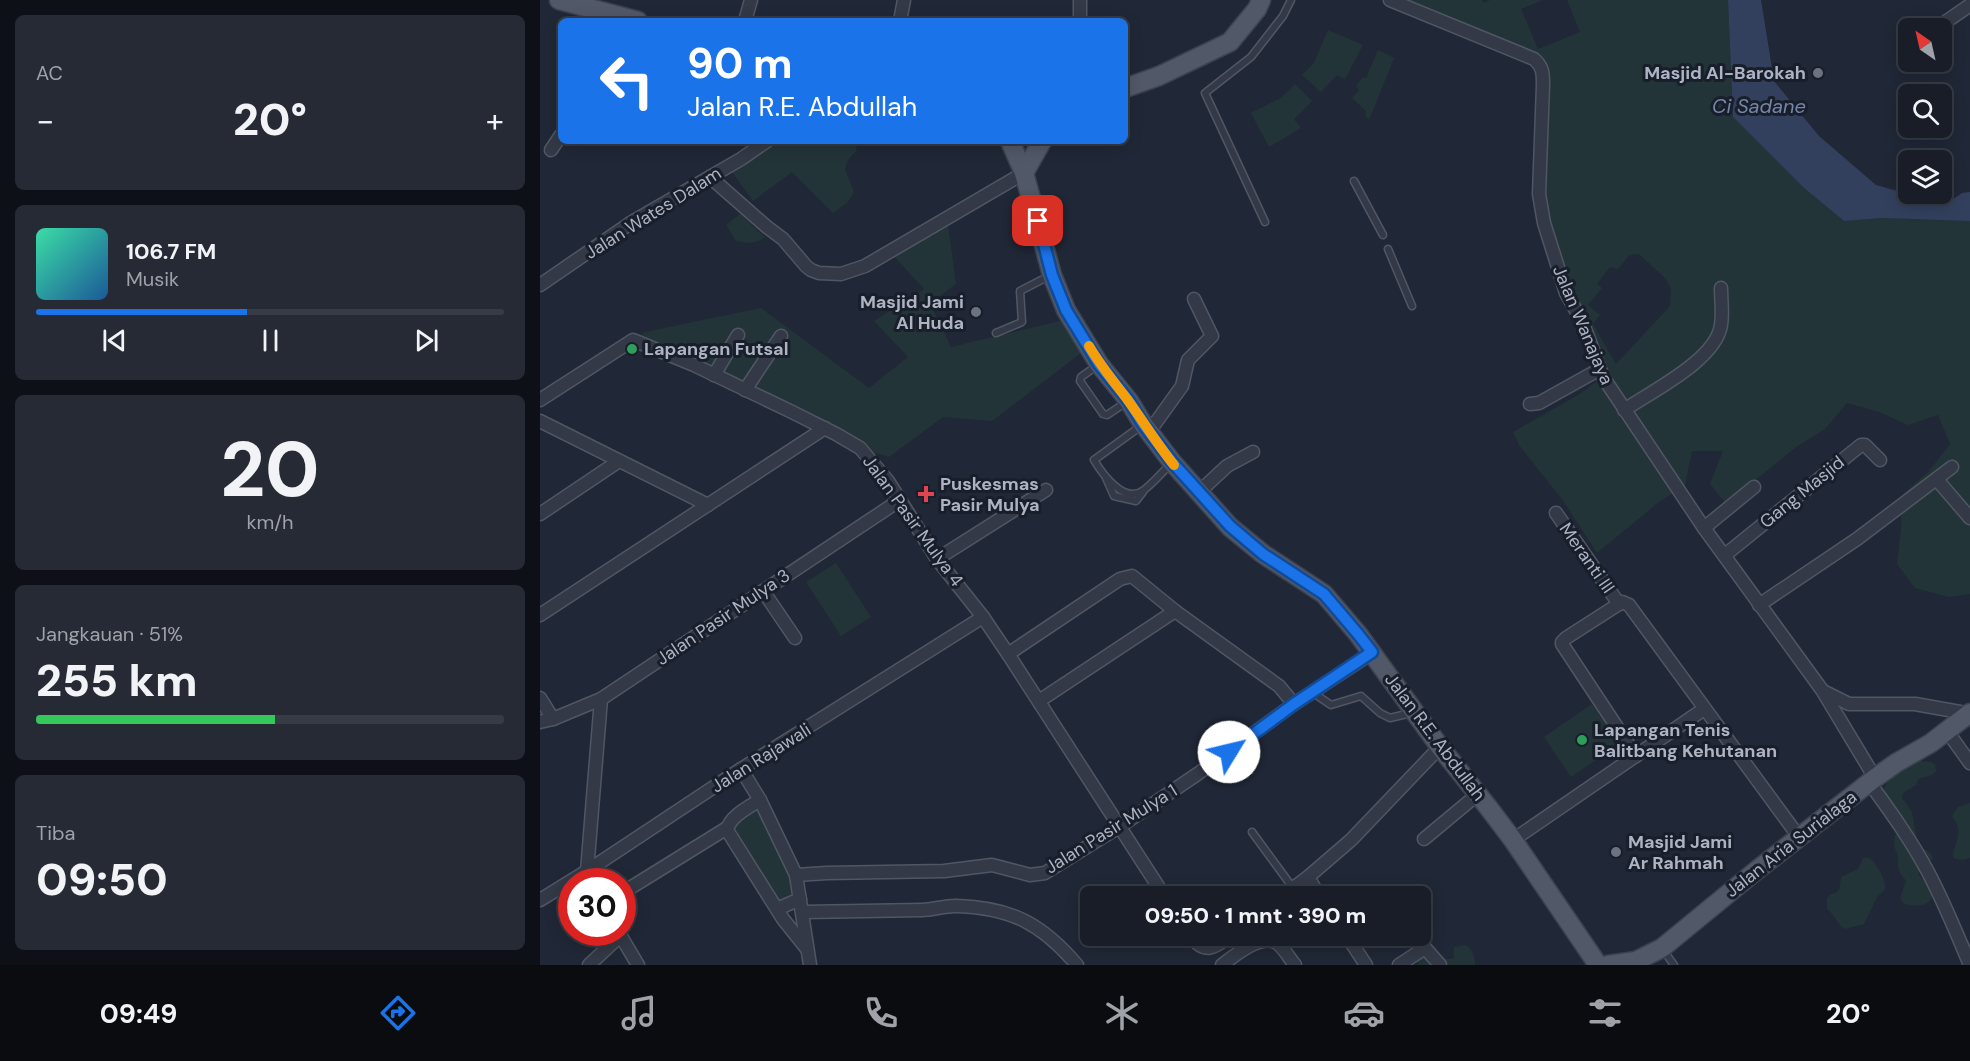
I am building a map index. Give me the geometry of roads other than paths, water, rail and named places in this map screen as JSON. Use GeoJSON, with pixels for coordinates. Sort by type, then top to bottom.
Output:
{"type":"FeatureCollection","features":[{"type":"Feature","properties":{"kind":"main road"},"geometry":{"type":"LineString","coordinates":[[559,0],[614,12],[630,18]]}},
{"type":"Feature","properties":{"kind":"main road"},"geometry":{"type":"LineString","coordinates":[[1128,87],[1159,76],[1230,42],[1255,3]]}},
{"type":"Feature","properties":{"kind":"main road","name":"Jalan R.E. Abdullah"},"geometry":{"type":"LineString","coordinates":[[1011,144],[1024,173],[1052,275],[1066,310],[1099,364],[1198,493],[1230,526],[1263,554],[1324,594],[1358,634],[1440,747],[1513,840],[1598,965]]}},
{"type":"Feature","properties":{"kind":"main road"},"geometry":{"type":"LineString","coordinates":[[1024,173],[1040,144]]}},
{"type":"Feature","properties":{"kind":"main road","name":"Jalan Aria Surialaga"},"geometry":{"type":"LineString","coordinates":[[1608,965],[1636,960],[1662,948],[1872,780],[1947,731],[1967,715]]}},
{"type":"Feature","properties":{"kind":"street"},"geometry":{"type":"LineString","coordinates":[[746,18],[751,0]]}},
{"type":"Feature","properties":{"kind":"street"},"geometry":{"type":"LineString","coordinates":[[901,18],[904,0]]}},
{"type":"Feature","properties":{"kind":"street"},"geometry":{"type":"LineString","coordinates":[[1080,0],[1080,18]]}},
{"type":"Feature","properties":{"kind":"street","name":"Jalan Wanajaya"},"geometry":{"type":"LineString","coordinates":[[1390,0],[1534,58],[1540,65],[1543,71],[1539,194],[1544,223],[1566,293],[1582,321],[1600,369],[1624,410],[1704,528],[1822,690],[1872,780],[1928,872],[1970,965]]}},
{"type":"Feature","properties":{"kind":"street"},"geometry":{"type":"LineString","coordinates":[[1951,18],[1970,5]]}},
{"type":"Feature","properties":{"kind":"street"},"geometry":{"type":"LineString","coordinates":[[551,150],[558,140]]}},
{"type":"Feature","properties":{"kind":"street","name":"Jalan Wates Dalam"},"geometry":{"type":"LineString","coordinates":[[540,285],[632,222],[762,144]]}},
{"type":"Feature","properties":{"kind":"street"},"geometry":{"type":"LineString","coordinates":[[710,177],[767,227],[783,238],[806,266],[819,273],[841,274],[865,266],[1024,173]]}},
{"type":"Feature","properties":{"kind":"street"},"geometry":{"type":"LineString","coordinates":[[1624,410],[1691,366],[1712,346],[1721,327],[1721,288]]}},
{"type":"Feature","properties":{"kind":"street"},"geometry":{"type":"LineString","coordinates":[[1143,424],[1154,425],[1182,386],[1188,360],[1212,336],[1194,299]]}},
{"type":"Feature","properties":{"kind":"street"},"geometry":{"type":"LineString","coordinates":[[714,375],[738,335]]}},
{"type":"Feature","properties":{"kind":"street"},"geometry":{"type":"LineString","coordinates":[[746,390],[782,336]]}},
{"type":"Feature","properties":{"kind":"street","name":"Jalan Pasir Mulya 4"},"geometry":{"type":"LineString","coordinates":[[540,400],[633,340],[746,390],[825,428],[860,448],[888,481],[937,559],[983,617],[1158,886]]}},
{"type":"Feature","properties":{"kind":"street"},"geometry":{"type":"LineString","coordinates":[[1530,404],[1539,402],[1600,369]]}},
{"type":"Feature","properties":{"kind":"street"},"geometry":{"type":"LineString","coordinates":[[540,422],[708,506]]}},
{"type":"Feature","properties":{"kind":"street"},"geometry":{"type":"LineString","coordinates":[[540,615],[825,428]]}},
{"type":"Feature","properties":{"kind":"street","name":"Gang Masjid"},"geometry":{"type":"LineString","coordinates":[[1725,555],[1861,446],[1865,445],[1880,460]]}},
{"type":"Feature","properties":{"kind":"street"},"geometry":{"type":"LineString","coordinates":[[1198,493],[1227,466],[1253,452]]}},
{"type":"Feature","properties":{"kind":"street"},"geometry":{"type":"LineString","coordinates":[[540,514],[619,461]]}},
{"type":"Feature","properties":{"kind":"street"},"geometry":{"type":"LineString","coordinates":[[1759,605],[1857,539],[1952,467]]}},
{"type":"Feature","properties":{"kind":"street"},"geometry":{"type":"LineString","coordinates":[[1939,482],[1970,518]]}},
{"type":"Feature","properties":{"kind":"street"},"geometry":{"type":"LineString","coordinates":[[1704,528],[1754,487]]}},
{"type":"Feature","properties":{"kind":"street"},"geometry":{"type":"LineString","coordinates":[[937,559],[1046,490]]}},
{"type":"Feature","properties":{"kind":"street","name":"Jalan Pasir Mulya 3"},"geometry":{"type":"LineString","coordinates":[[540,722],[601,699],[900,500]]}},
{"type":"Feature","properties":{"kind":"street","name":"Meranti III"},"geometry":{"type":"LineString","coordinates":[[1556,513],[1619,604],[1624,602],[1629,605],[1798,837]]}},
{"type":"Feature","properties":{"kind":"street"},"geometry":{"type":"LineString","coordinates":[[1008,654],[1124,577],[1132,576],[1175,611],[1279,686],[1294,704]]}},
{"type":"Feature","properties":{"kind":"street"},"geometry":{"type":"LineString","coordinates":[[763,591],[795,638]]}},
{"type":"Feature","properties":{"kind":"street"},"geometry":{"type":"LineString","coordinates":[[1619,604],[1566,638],[1562,644],[1636,756]]}},
{"type":"Feature","properties":{"kind":"street"},"geometry":{"type":"LineString","coordinates":[[1039,701],[1175,611]]}},
{"type":"Feature","properties":{"kind":"street","name":"Jalan Rajawali"},"geometry":{"type":"LineString","coordinates":[[602,868],[741,769],[983,617]]}},
{"type":"Feature","properties":{"kind":"street","name":"Jalan Pasir Mulya 1"},"geometry":{"type":"LineString","coordinates":[[796,875],[944,871],[992,865],[1020,873],[1039,874],[1053,869],[1196,775],[1294,704],[1372,652]]}},
{"type":"Feature","properties":{"kind":"street"},"geometry":{"type":"LineString","coordinates":[[1822,690],[1849,704],[1915,704],[1967,715]]}},
{"type":"Feature","properties":{"kind":"street"},"geometry":{"type":"LineString","coordinates":[[540,698],[553,719]]}},
{"type":"Feature","properties":{"kind":"street"},"geometry":{"type":"LineString","coordinates":[[590,868],[601,699]]}},
{"type":"Feature","properties":{"kind":"street"},"geometry":{"type":"LineString","coordinates":[[1513,840],[1704,709]]}},
{"type":"Feature","properties":{"kind":"street"},"geometry":{"type":"LineString","coordinates":[[1947,731],[1970,762]]}},
{"type":"Feature","properties":{"kind":"street"},"geometry":{"type":"LineString","coordinates":[[1296,886],[1351,840],[1440,747]]}},
{"type":"Feature","properties":{"kind":"street"},"geometry":{"type":"LineString","coordinates":[[741,769],[760,800],[796,875],[810,965]]}},
{"type":"Feature","properties":{"kind":"street"},"geometry":{"type":"LineString","coordinates":[[1424,839],[1478,794]]}},
{"type":"Feature","properties":{"kind":"street"},"geometry":{"type":"LineString","coordinates":[[636,884],[727,828],[735,817],[760,800]]}},
{"type":"Feature","properties":{"kind":"street"},"geometry":{"type":"LineString","coordinates":[[727,828],[777,909],[807,949]]}},
{"type":"Feature","properties":{"kind":"street"},"geometry":{"type":"LineString","coordinates":[[1308,877],[1313,886]]}},
{"type":"Feature","properties":{"kind":"street","name":"Jalan Rajawali"},"geometry":{"type":"LineString","coordinates":[[540,900],[558,892]]}},
{"type":"Feature","properties":{"kind":"street"},"geometry":{"type":"LineString","coordinates":[[777,909],[800,899]]}},
{"type":"Feature","properties":{"kind":"street"},"geometry":{"type":"LineString","coordinates":[[803,912],[928,910],[958,906],[1001,910],[1033,926],[1077,965]]}},
{"type":"Feature","properties":{"kind":"street"},"geometry":{"type":"LineString","coordinates":[[1222,965],[1250,945],[1269,941],[1275,942],[1283,949],[1294,965]]}},
{"type":"Feature","properties":{"kind":"street"},"geometry":{"type":"LineString","coordinates":[[589,965],[608,946]]}},
{"type":"Feature","properties":{"kind":"street"},"geometry":{"type":"LineString","coordinates":[[627,946],[638,965]]}},
{"type":"Feature","properties":{"kind":"street"},"geometry":{"type":"LineString","coordinates":[[1201,946],[1205,948],[1217,946]]}},
{"type":"Feature","properties":{"kind":"street"},"geometry":{"type":"LineString","coordinates":[[1354,946],[1366,965]]}},
{"type":"Feature","properties":{"kind":"street"},"geometry":{"type":"LineString","coordinates":[[1399,965],[1425,948],[1440,965]]}},
{"type":"Feature","properties":{"kind":"lane"},"geometry":{"type":"LineString","coordinates":[[1264,222],[1205,93],[1251,57],[1283,16],[1291,0]]}},
{"type":"Feature","properties":{"kind":"lane"},"geometry":{"type":"LineString","coordinates":[[1354,181],[1383,235]]}},
{"type":"Feature","properties":{"kind":"lane"},"geometry":{"type":"LineString","coordinates":[[1388,249],[1412,306]]}},
{"type":"Feature","properties":{"kind":"lane"},"geometry":{"type":"LineString","coordinates":[[996,333],[1022,322],[1020,291],[1052,275]]}},
{"type":"Feature","properties":{"kind":"lane"},"geometry":{"type":"LineString","coordinates":[[1099,364],[1081,377],[1080,381],[1103,414],[1107,415],[1129,401]]}},
{"type":"Feature","properties":{"kind":"lane"},"geometry":{"type":"LineString","coordinates":[[1143,424],[1094,460],[1103,472],[1120,492],[1130,494],[1143,492],[1172,462]]}},
{"type":"Feature","properties":{"kind":"lane"},"geometry":{"type":"LineString","coordinates":[[1312,692],[1331,705],[1361,696],[1380,713],[1390,718],[1415,713]]}},
{"type":"Feature","properties":{"kind":"lane"},"geometry":{"type":"LineString","coordinates":[[1252,832],[1292,886]]}},
{"type":"Feature","properties":{"kind":"lane"},"geometry":{"type":"LineString","coordinates":[[1662,948],[1674,965]]}},
{"type":"Feature","properties":{"kind":"water","name":"Ci Sadane"},"geometry":{"type":"Polygon","coordinates":[[[1728,0],[1761,0],[1774,81],[1819,136],[1876,185],[1898,191],[1898,204],[1952,204],[1952,200],[1962,193],[1970,192],[1970,221],[1883,218],[1844,221],[1804,188],[1733,117],[1728,0]]]}},
{"type":"Feature","properties":{"kind":"place","name":"Masjid Al-Barokah"},"geometry":{"type":"Point","coordinates":[1818,73]}},
{"type":"Feature","properties":{"kind":"place","name":"Masjid Jami Al Huda"},"geometry":{"type":"Point","coordinates":[976,312]}},
{"type":"Feature","properties":{"kind":"place","name":"Lapangan Futsal"},"geometry":{"type":"Point","coordinates":[632,349]}},
{"type":"Feature","properties":{"kind":"place","name":"Puskesmas Pasir Mulya"},"geometry":{"type":"Point","coordinates":[926,494]}},
{"type":"Feature","properties":{"kind":"place","name":"Lapangan Tenis Balitbang Kehutanan"},"geometry":{"type":"Point","coordinates":[1582,740]}},
{"type":"Feature","properties":{"kind":"place","name":"Masjid Jami Ar Rahmah"},"geometry":{"type":"Point","coordinates":[1616,852]}}]}
